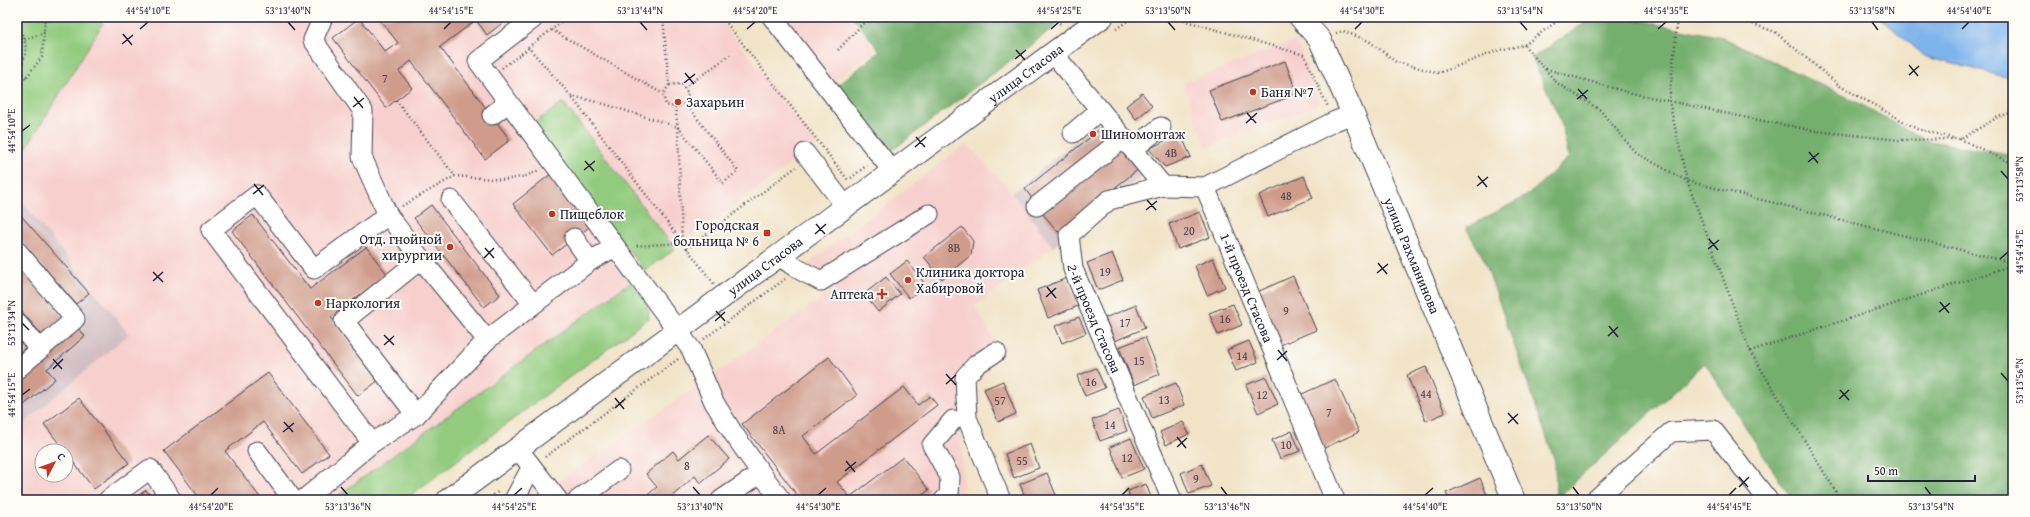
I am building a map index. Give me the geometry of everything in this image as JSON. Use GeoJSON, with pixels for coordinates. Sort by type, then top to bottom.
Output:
{"type":"FeatureCollection","features":[{"type":"Feature","properties":{"kind":"main road","name":"улица Рахманинова"},"geometry":{"type":"LineString","coordinates":[[1300,17],[1320,40],[1344,118],[1514,500]]}},
{"type":"Feature","properties":{"kind":"main road","name":"улица Стасова"},"geometry":{"type":"LineString","coordinates":[[448,500],[678,332],[1053,53],[1108,24]]}},
{"type":"Feature","properties":{"kind":"street"},"geometry":{"type":"LineString","coordinates":[[323,17],[313,40],[363,111],[362,157],[388,214],[422,260],[487,340]]}},
{"type":"Feature","properties":{"kind":"street"},"geometry":{"type":"LineString","coordinates":[[772,17],[831,97],[893,172]]}},
{"type":"Feature","properties":{"kind":"street"},"geometry":{"type":"LineString","coordinates":[[532,19],[478,61],[691,349],[714,402],[732,433],[781,500]]}},
{"type":"Feature","properties":{"kind":"street"},"geometry":{"type":"LineString","coordinates":[[1053,53],[1163,186],[1205,187],[1344,118]]}},
{"type":"Feature","properties":{"kind":"street"},"geometry":{"type":"LineString","coordinates":[[492,115],[508,103]]}},
{"type":"Feature","properties":{"kind":"street"},"geometry":{"type":"LineString","coordinates":[[1073,133],[1100,110]]}},
{"type":"Feature","properties":{"kind":"street"},"geometry":{"type":"LineString","coordinates":[[1037,206],[1128,144],[1161,127]]}},
{"type":"Feature","properties":{"kind":"street"},"geometry":{"type":"LineString","coordinates":[[807,156],[846,206]]}},
{"type":"Feature","properties":{"kind":"street","name":"2-й проезд Стасова"},"geometry":{"type":"LineString","coordinates":[[1163,186],[1109,200],[1069,235],[1072,269],[1172,500]]}},
{"type":"Feature","properties":{"kind":"street","name":"1-й проезд Стасова"},"geometry":{"type":"LineString","coordinates":[[1205,187],[1335,500]]}},
{"type":"Feature","properties":{"kind":"street"},"geometry":{"type":"LineString","coordinates":[[372,442],[211,230],[257,195],[314,269],[388,214]]}},
{"type":"Feature","properties":{"kind":"street"},"geometry":{"type":"LineString","coordinates":[[451,200],[533,304]]}},
{"type":"Feature","properties":{"kind":"street"},"geometry":{"type":"LineString","coordinates":[[779,256],[798,270],[822,281],[929,214]]}},
{"type":"Feature","properties":{"kind":"street"},"geometry":{"type":"LineString","coordinates":[[574,238],[590,261]]}},
{"type":"Feature","properties":{"kind":"street"},"geometry":{"type":"LineString","coordinates":[[303,500],[372,442],[416,415],[487,340],[590,261],[615,246]]}},
{"type":"Feature","properties":{"kind":"street"},"geometry":{"type":"LineString","coordinates":[[17,251],[75,319],[17,369]]}},
{"type":"Feature","properties":{"kind":"street"},"geometry":{"type":"LineString","coordinates":[[416,415],[344,321],[422,260]]}},
{"type":"Feature","properties":{"kind":"street"},"geometry":{"type":"LineString","coordinates":[[17,323],[40,349]]}},
{"type":"Feature","properties":{"kind":"street"},"geometry":{"type":"LineString","coordinates":[[996,352],[977,364],[965,377],[965,384],[967,418],[1001,500]]}},
{"type":"Feature","properties":{"kind":"street"},"geometry":{"type":"LineString","coordinates":[[944,500],[949,496],[950,477],[932,445],[953,420]]}},
{"type":"Feature","properties":{"kind":"street"},"geometry":{"type":"LineString","coordinates":[[1595,500],[1671,432],[1713,430],[1768,500]]}},
{"type":"Feature","properties":{"kind":"street"},"geometry":{"type":"LineString","coordinates":[[518,449],[531,468],[558,500]]}},
{"type":"Feature","properties":{"kind":"street"},"geometry":{"type":"LineString","coordinates":[[257,451],[293,500]]}},
{"type":"Feature","properties":{"kind":"street"},"geometry":{"type":"LineString","coordinates":[[514,500],[531,468]]}},
{"type":"Feature","properties":{"kind":"street"},"geometry":{"type":"LineString","coordinates":[[108,500],[150,469],[172,500]]}},
{"type":"Feature","properties":{"kind":"street"},"geometry":{"type":"LineString","coordinates":[[578,500],[619,470]]}},
{"type":"Feature","properties":{"kind":"street"},"geometry":{"type":"LineString","coordinates":[[721,500],[761,473]]}},
{"type":"Feature","properties":{"kind":"path"},"geometry":{"type":"LineString","coordinates":[[17,89],[42,57],[45,17]]}},
{"type":"Feature","properties":{"kind":"path"},"geometry":{"type":"LineString","coordinates":[[663,17],[669,85],[663,94]]}},
{"type":"Feature","properties":{"kind":"path"},"geometry":{"type":"LineString","coordinates":[[722,17],[824,146],[848,180],[880,155]]}},
{"type":"Feature","properties":{"kind":"path"},"geometry":{"type":"LineString","coordinates":[[838,50],[868,17]]}},
{"type":"Feature","properties":{"kind":"path"},"geometry":{"type":"LineString","coordinates":[[1108,24],[1133,17]]}},
{"type":"Feature","properties":{"kind":"path"},"geometry":{"type":"LineString","coordinates":[[1172,17],[1304,55],[1344,118]]}},
{"type":"Feature","properties":{"kind":"path"},"geometry":{"type":"LineString","coordinates":[[1320,40],[1343,31],[1369,41],[1396,62],[1439,73],[1499,50],[1524,45],[1563,17]]}},
{"type":"Feature","properties":{"kind":"path"},"geometry":{"type":"LineString","coordinates":[[1678,17],[1669,101],[1687,181],[1750,351],[1841,500]]}},
{"type":"Feature","properties":{"kind":"path"},"geometry":{"type":"LineString","coordinates":[[1734,17],[1774,32],[1840,86],[1917,129],[1961,139],[2013,164]]}},
{"type":"Feature","properties":{"kind":"path"},"geometry":{"type":"LineString","coordinates":[[17,28],[24,40],[26,51],[24,60],[17,69],[26,78]]}},
{"type":"Feature","properties":{"kind":"path"},"geometry":{"type":"LineString","coordinates":[[552,30],[663,94],[666,105],[675,107],[686,104]]}},
{"type":"Feature","properties":{"kind":"path"},"geometry":{"type":"LineString","coordinates":[[17,42],[44,33]]}},
{"type":"Feature","properties":{"kind":"path"},"geometry":{"type":"LineString","coordinates":[[1524,45],[1557,83],[1600,110],[1636,153],[1687,181],[2013,264]]}},
{"type":"Feature","properties":{"kind":"path"},"geometry":{"type":"LineString","coordinates":[[490,78],[528,48],[571,96],[714,284]]}},
{"type":"Feature","properties":{"kind":"path"},"geometry":{"type":"LineString","coordinates":[[684,88],[730,55]]}},
{"type":"Feature","properties":{"kind":"path"},"geometry":{"type":"LineString","coordinates":[[1545,69],[1627,92],[1816,131],[1899,140],[1961,139],[1998,117],[2013,112]]}},
{"type":"Feature","properties":{"kind":"path"},"geometry":{"type":"LineString","coordinates":[[571,96],[601,103],[678,127],[723,183],[738,171],[686,104],[688,93],[681,84],[669,85]]}},
{"type":"Feature","properties":{"kind":"path"},"geometry":{"type":"LineString","coordinates":[[396,100],[455,176]]}},
{"type":"Feature","properties":{"kind":"path"},"geometry":{"type":"LineString","coordinates":[[675,107],[678,127],[682,243]]}},
{"type":"Feature","properties":{"kind":"path"},"geometry":{"type":"LineString","coordinates":[[687,249],[807,156],[824,146]]}},
{"type":"Feature","properties":{"kind":"path"},"geometry":{"type":"LineString","coordinates":[[388,214],[455,176],[505,180],[526,176],[553,164]]}},
{"type":"Feature","properties":{"kind":"path"},"geometry":{"type":"LineString","coordinates":[[615,246],[682,243]]}},
{"type":"Feature","properties":{"kind":"path"},"geometry":{"type":"LineString","coordinates":[[1750,351],[2013,264]]}},
{"type":"Feature","properties":{"kind":"path"},"geometry":{"type":"LineString","coordinates":[[531,468],[798,270]]}},
{"type":"Feature","properties":{"kind":"shaded area"},"geometry":{"type":"Polygon","coordinates":[[[17,17],[718,17],[818,144],[332,500],[17,500],[17,429],[129,334],[22,202],[17,205],[17,17]]]}},
{"type":"Feature","properties":{"kind":"shaded area"},"geometry":{"type":"Polygon","coordinates":[[[782,17],[850,17],[875,50],[832,83],[782,17]]]}},
{"type":"Feature","properties":{"kind":"shaded area"},"geometry":{"type":"Polygon","coordinates":[[[1296,40],[1320,104],[1207,147],[1183,83],[1296,40]]]}},
{"type":"Feature","properties":{"kind":"shaded area"},"geometry":{"type":"Polygon","coordinates":[[[1108,115],[1152,168],[1053,247],[1012,193],[1108,115]]]}},
{"type":"Feature","properties":{"kind":"shaded area"},"geometry":{"type":"Polygon","coordinates":[[[967,143],[1012,193],[1053,247],[975,306],[997,345],[960,370],[963,499],[532,500],[700,384],[709,405],[722,397],[714,375],[836,288],[808,264],[967,143]]]}},
{"type":"Feature","properties":{"kind":"shaded area"},"geometry":{"type":"Polygon","coordinates":[[[22,202],[129,334],[17,429],[17,205],[22,202]]]}},
{"type":"Feature","properties":{"kind":"green space"},"geometry":{"type":"Polygon","coordinates":[[[17,17],[99,17],[103,23],[17,163],[17,17]]]}},
{"type":"Feature","properties":{"kind":"green space"},"geometry":{"type":"Polygon","coordinates":[[[853,17],[1050,17],[1057,25],[890,152],[838,85],[880,51],[853,17]]]}},
{"type":"Feature","properties":{"kind":"green space"},"geometry":{"type":"Polygon","coordinates":[[[1594,17],[1621,17],[1722,37],[1855,101],[1925,140],[2013,156],[2013,497],[2006,500],[1792,500],[1705,363],[1556,499],[1555,461],[1484,259],[1466,228],[1528,195],[1569,157],[1560,119],[1532,58],[1594,17]]]}},
{"type":"Feature","properties":{"kind":"green space"},"geometry":{"type":"Polygon","coordinates":[[[563,102],[675,249],[645,271],[532,125],[563,102]]]}},
{"type":"Feature","properties":{"kind":"green space"},"geometry":{"type":"Polygon","coordinates":[[[629,283],[644,298],[649,318],[404,500],[337,500],[335,498],[629,283]]]}},
{"type":"Feature","properties":{"kind":"water"},"geometry":{"type":"Polygon","coordinates":[[[1879,17],[2013,17],[2013,79],[1926,57],[1879,17]]]}},
{"type":"Feature","properties":{"kind":"building"},"geometry":{"type":"Polygon","coordinates":[[[378,17],[510,17],[487,35],[476,20],[440,47],[510,140],[485,159],[411,61],[399,71],[412,88],[386,108],[333,38],[359,18],[385,52],[398,43],[378,17]]]}},
{"type":"Feature","properties":{"kind":"building","name":"Баня №7"},"geometry":{"type":"Polygon","coordinates":[[[1285,61],[1297,94],[1222,122],[1209,90],[1285,61]]]}},
{"type":"Feature","properties":{"kind":"building"},"geometry":{"type":"Polygon","coordinates":[[[1142,93],[1152,106],[1136,119],[1126,106],[1142,93]]]}},
{"type":"Feature","properties":{"kind":"building"},"geometry":{"type":"Polygon","coordinates":[[[1103,127],[1112,138],[1034,201],[1025,189],[1103,127]]]}},
{"type":"Feature","properties":{"kind":"building"},"geometry":{"type":"Polygon","coordinates":[[[1180,133],[1191,157],[1165,167],[1149,149],[1180,133]]]}},
{"type":"Feature","properties":{"kind":"building"},"geometry":{"type":"Polygon","coordinates":[[[1121,144],[1140,168],[1058,232],[1039,209],[1121,144]]]}},
{"type":"Feature","properties":{"kind":"building","name":"Пищеблок"},"geometry":{"type":"Polygon","coordinates":[[[552,173],[592,225],[552,255],[513,204],[552,173]]]}},
{"type":"Feature","properties":{"kind":"building"},"geometry":{"type":"Polygon","coordinates":[[[1304,176],[1313,198],[1268,217],[1259,195],[1304,176]]]}},
{"type":"Feature","properties":{"kind":"building","name":"Отд. гнойной хирургии"},"geometry":{"type":"Polygon","coordinates":[[[431,205],[500,295],[484,307],[414,218],[431,205]]]}},
{"type":"Feature","properties":{"kind":"building"},"geometry":{"type":"Polygon","coordinates":[[[17,211],[89,293],[76,304],[17,236],[17,211]]]}},
{"type":"Feature","properties":{"kind":"building"},"geometry":{"type":"Polygon","coordinates":[[[1200,212],[1210,237],[1178,249],[1169,224],[1200,212]]]}},
{"type":"Feature","properties":{"kind":"building","name":"Наркология"},"geometry":{"type":"Polygon","coordinates":[[[253,215],[310,289],[366,247],[387,274],[331,317],[379,380],[358,396],[232,231],[253,215]]]}},
{"type":"Feature","properties":{"kind":"building"},"geometry":{"type":"Polygon","coordinates":[[[962,227],[973,241],[971,255],[942,279],[924,257],[962,227]]]}},
{"type":"Feature","properties":{"kind":"building"},"geometry":{"type":"Polygon","coordinates":[[[1112,253],[1123,280],[1098,290],[1087,263],[1112,253]]]}},
{"type":"Feature","properties":{"kind":"building"},"geometry":{"type":"Polygon","coordinates":[[[1213,258],[1225,287],[1207,295],[1195,266],[1213,258]]]}},
{"type":"Feature","properties":{"kind":"building","name":"Клиника доктора Хабировой"},"geometry":{"type":"Polygon","coordinates":[[[907,261],[926,285],[909,298],[890,274],[907,261]]]}},
{"type":"Feature","properties":{"kind":"building"},"geometry":{"type":"Polygon","coordinates":[[[17,264],[63,317],[42,335],[17,306],[17,264]]]}},
{"type":"Feature","properties":{"kind":"building"},"geometry":{"type":"Polygon","coordinates":[[[1293,276],[1316,330],[1278,346],[1255,293],[1293,276]]]}},
{"type":"Feature","properties":{"kind":"building","name":"Аптека"},"geometry":{"type":"Polygon","coordinates":[[[886,277],[900,294],[878,312],[864,294],[886,277]]]}},
{"type":"Feature","properties":{"kind":"building"},"geometry":{"type":"Polygon","coordinates":[[[1067,278],[1078,306],[1048,318],[1037,290],[1067,278]]]}},
{"type":"Feature","properties":{"kind":"building"},"geometry":{"type":"Polygon","coordinates":[[[1233,304],[1242,325],[1218,335],[1209,313],[1233,304]]]}},
{"type":"Feature","properties":{"kind":"building"},"geometry":{"type":"Polygon","coordinates":[[[1136,305],[1145,328],[1115,341],[1105,318],[1136,305]]]}},
{"type":"Feature","properties":{"kind":"building"},"geometry":{"type":"Polygon","coordinates":[[[1079,317],[1086,333],[1062,343],[1055,326],[1079,317]]]}},
{"type":"Feature","properties":{"kind":"building"},"geometry":{"type":"Polygon","coordinates":[[[76,326],[85,336],[47,369],[55,379],[24,405],[17,397],[17,377],[76,326]]]}},
{"type":"Feature","properties":{"kind":"building"},"geometry":{"type":"Polygon","coordinates":[[[17,330],[29,344],[17,355],[17,330]]]}},
{"type":"Feature","properties":{"kind":"building"},"geometry":{"type":"Polygon","coordinates":[[[1145,337],[1160,374],[1134,385],[1119,347],[1145,337]]]}},
{"type":"Feature","properties":{"kind":"building"},"geometry":{"type":"Polygon","coordinates":[[[1249,341],[1258,362],[1236,371],[1227,350],[1249,341]]]}},
{"type":"Feature","properties":{"kind":"building"},"geometry":{"type":"Polygon","coordinates":[[[829,357],[857,395],[803,436],[816,454],[904,387],[918,405],[930,396],[937,405],[837,482],[850,497],[903,457],[929,490],[916,500],[801,500],[742,424],[829,357]]]}},
{"type":"Feature","properties":{"kind":"building"},"geometry":{"type":"Polygon","coordinates":[[[1426,367],[1445,413],[1426,421],[1407,375],[1426,367]]]}},
{"type":"Feature","properties":{"kind":"building"},"geometry":{"type":"Polygon","coordinates":[[[1096,368],[1105,388],[1085,396],[1077,376],[1096,368]]]}},
{"type":"Feature","properties":{"kind":"building"},"geometry":{"type":"Polygon","coordinates":[[[268,373],[329,454],[302,474],[263,422],[225,451],[262,500],[201,500],[164,451],[268,373]]]}},
{"type":"Feature","properties":{"kind":"building"},"geometry":{"type":"Polygon","coordinates":[[[1266,377],[1278,404],[1258,413],[1246,385],[1266,377]]]}},
{"type":"Feature","properties":{"kind":"building"},"geometry":{"type":"Polygon","coordinates":[[[1335,379],[1359,432],[1324,448],[1300,395],[1335,379]]]}},
{"type":"Feature","properties":{"kind":"building"},"geometry":{"type":"Polygon","coordinates":[[[1003,381],[1016,414],[998,422],[984,389],[1003,381]]]}},
{"type":"Feature","properties":{"kind":"building"},"geometry":{"type":"Polygon","coordinates":[[[1176,383],[1184,405],[1152,418],[1144,396],[1176,383]]]}},
{"type":"Feature","properties":{"kind":"building"},"geometry":{"type":"Polygon","coordinates":[[[79,398],[129,463],[94,489],[74,463],[74,443],[59,443],[44,424],[79,398]]]}},
{"type":"Feature","properties":{"kind":"building"},"geometry":{"type":"Polygon","coordinates":[[[1119,410],[1127,431],[1100,441],[1092,420],[1119,410]]]}},
{"type":"Feature","properties":{"kind":"building"},"geometry":{"type":"Polygon","coordinates":[[[1183,422],[1189,434],[1166,445],[1160,432],[1183,422]]]}},
{"type":"Feature","properties":{"kind":"building"},"geometry":{"type":"Polygon","coordinates":[[[1292,431],[1300,451],[1280,459],[1272,440],[1292,431]]]}},
{"type":"Feature","properties":{"kind":"building"},"geometry":{"type":"Polygon","coordinates":[[[708,435],[729,459],[700,483],[695,476],[669,499],[670,500],[642,500],[657,487],[646,474],[673,451],[679,459],[708,435]]]}},
{"type":"Feature","properties":{"kind":"building"},"geometry":{"type":"Polygon","coordinates":[[[1131,438],[1144,469],[1122,478],[1110,447],[1131,438]]]}},
{"type":"Feature","properties":{"kind":"building"},"geometry":{"type":"Polygon","coordinates":[[[1030,444],[1039,468],[1014,478],[1005,454],[1030,444]]]}},
{"type":"Feature","properties":{"kind":"building"},"geometry":{"type":"Polygon","coordinates":[[[1202,464],[1211,486],[1189,494],[1181,473],[1202,464]]]}},
{"type":"Feature","properties":{"kind":"building"},"geometry":{"type":"Polygon","coordinates":[[[1047,473],[1058,500],[1026,500],[1020,484],[1047,473]]]}},
{"type":"Feature","properties":{"kind":"building"},"geometry":{"type":"Polygon","coordinates":[[[1480,478],[1489,500],[1449,500],[1446,493],[1480,478]]]}},
{"type":"Feature","properties":{"kind":"building"},"geometry":{"type":"Polygon","coordinates":[[[1146,484],[1152,500],[1131,500],[1128,491],[1146,484]]]}},
{"type":"Feature","properties":{"kind":"building"},"geometry":{"type":"Polygon","coordinates":[[[146,490],[153,500],[132,500],[146,490]]]}},
{"type":"Feature","properties":{"kind":"building"},"geometry":{"type":"Polygon","coordinates":[[[1217,496],[1218,500],[1207,500],[1217,496]]]}},
{"type":"Feature","properties":{"kind":"building"},"geometry":{"type":"Polygon","coordinates":[[[1316,496],[1317,500],[1307,500],[1316,496]]]}},
{"type":"Feature","properties":{"kind":"place","name":"Баня №7"},"geometry":{"type":"Point","coordinates":[1253,92]}},
{"type":"Feature","properties":{"kind":"place","name":"Захарьин"},"geometry":{"type":"Point","coordinates":[678,102]}},
{"type":"Feature","properties":{"kind":"place","name":"Шиномонтаж"},"geometry":{"type":"Point","coordinates":[1093,134]}},
{"type":"Feature","properties":{"kind":"place","name":"Пищеблок"},"geometry":{"type":"Point","coordinates":[552,214]}},
{"type":"Feature","properties":{"kind":"place","name":"Городская больница № 6"},"geometry":{"type":"Point","coordinates":[767,233]}},
{"type":"Feature","properties":{"kind":"place","name":"Отд. гнойной хирургии"},"geometry":{"type":"Point","coordinates":[450,247]}},
{"type":"Feature","properties":{"kind":"place","name":"Клиника доктора Хабировой"},"geometry":{"type":"Point","coordinates":[908,280]}},
{"type":"Feature","properties":{"kind":"place","name":"Аптека"},"geometry":{"type":"Point","coordinates":[882,294]}},
{"type":"Feature","properties":{"kind":"place","name":"Наркология"},"geometry":{"type":"Point","coordinates":[318,303]}}]}
